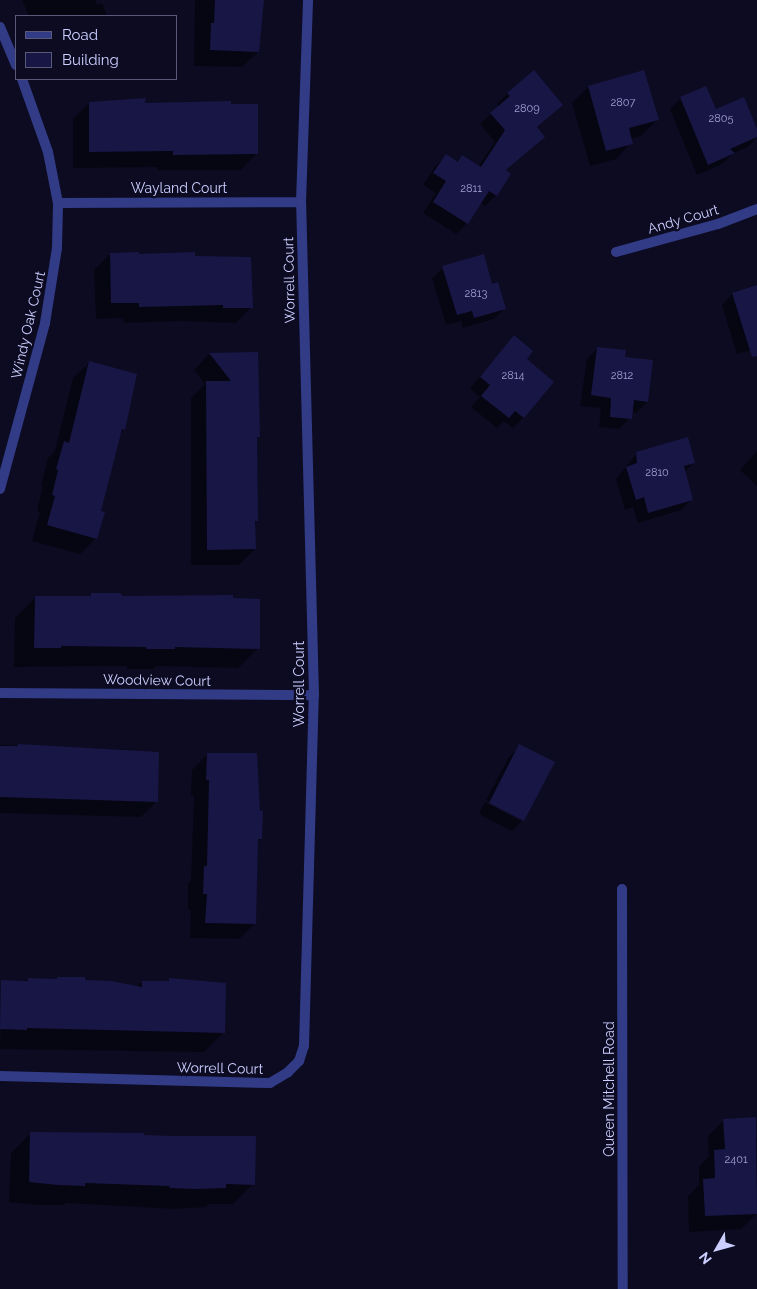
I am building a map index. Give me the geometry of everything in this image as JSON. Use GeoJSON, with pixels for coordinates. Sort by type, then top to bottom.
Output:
{"type":"FeatureCollection","features":[{"type":"Feature","properties":{"kind":"street","name":"Worrell Court"},"geometry":{"type":"LineString","coordinates":[[0,1076],[270,1083],[288,1072],[299,1061],[304,1046],[314,695],[301,202],[308,0]]}},
{"type":"Feature","properties":{"kind":"street"},"geometry":{"type":"LineString","coordinates":[[0,26],[15,63]]}},
{"type":"Feature","properties":{"kind":"street","name":"Windy Oak Court"},"geometry":{"type":"LineString","coordinates":[[0,489],[45,323],[52,291],[57,248],[58,203],[48,152],[22,80]]}},
{"type":"Feature","properties":{"kind":"street","name":"Wayland Court"},"geometry":{"type":"LineString","coordinates":[[58,203],[301,202]]}},
{"type":"Feature","properties":{"kind":"street","name":"Andy Court"},"geometry":{"type":"LineString","coordinates":[[616,252],[718,224],[757,209]]}},
{"type":"Feature","properties":{"kind":"street","name":"Woodview Court"},"geometry":{"type":"LineString","coordinates":[[0,692],[314,695]]}},
{"type":"Feature","properties":{"kind":"street","name":"Queen Mitchell Road"},"geometry":{"type":"LineString","coordinates":[[622,889],[623,1289]]}},
{"type":"Feature","properties":{"kind":"building"},"geometry":{"type":"Polygon","coordinates":[[[215,0],[264,0],[259,52],[210,50],[211,23],[214,23],[215,0]]]}},
{"type":"Feature","properties":{"kind":"building"},"geometry":{"type":"Polygon","coordinates":[[[534,70],[563,105],[537,127],[545,137],[506,170],[511,174],[497,196],[489,191],[468,224],[433,202],[446,181],[433,173],[446,154],[458,162],[462,155],[481,167],[505,130],[490,113],[510,96],[507,93],[534,70]]]}},
{"type":"Feature","properties":{"kind":"building"},"geometry":{"type":"Polygon","coordinates":[[[644,70],[659,120],[629,128],[633,144],[606,151],[588,86],[644,70]]]}},
{"type":"Feature","properties":{"kind":"building"},"geometry":{"type":"Polygon","coordinates":[[[706,86],[716,109],[744,97],[757,129],[757,137],[730,149],[735,153],[708,165],[680,97],[706,86]]]}},
{"type":"Feature","properties":{"kind":"building"},"geometry":{"type":"Polygon","coordinates":[[[146,98],[145,103],[231,101],[231,104],[258,104],[258,154],[173,155],[173,151],[89,152],[89,102],[146,98]]]}},
{"type":"Feature","properties":{"kind":"building"},"geometry":{"type":"Polygon","coordinates":[[[139,252],[139,254],[195,252],[195,256],[251,257],[253,308],[223,308],[223,305],[139,307],[139,303],[111,303],[110,253],[139,252]]]}},
{"type":"Feature","properties":{"kind":"building"},"geometry":{"type":"Polygon","coordinates":[[[484,254],[492,284],[498,282],[506,309],[474,318],[472,311],[457,315],[442,266],[484,254]]]}},
{"type":"Feature","properties":{"kind":"building"},"geometry":{"type":"Polygon","coordinates":[[[757,285],[757,356],[752,357],[732,293],[757,285]]]}},
{"type":"Feature","properties":{"kind":"building"},"geometry":{"type":"Polygon","coordinates":[[[514,335],[533,351],[527,359],[554,382],[524,418],[515,411],[509,418],[481,396],[490,385],[480,377],[514,335]]]}},
{"type":"Feature","properties":{"kind":"building"},"geometry":{"type":"Polygon","coordinates":[[[597,347],[626,350],[625,357],[653,360],[648,402],[634,400],[632,419],[610,417],[611,398],[591,395],[597,347]]]}},
{"type":"Feature","properties":{"kind":"building"},"geometry":{"type":"Polygon","coordinates":[[[258,352],[260,437],[257,437],[258,521],[255,521],[256,549],[207,550],[206,381],[231,381],[209,353],[258,352]]]}},
{"type":"Feature","properties":{"kind":"building"},"geometry":{"type":"Polygon","coordinates":[[[89,361],[137,374],[125,430],[122,429],[101,511],[105,512],[97,539],[47,525],[55,496],[52,495],[58,470],[56,469],[64,441],[69,443],[89,361]]]}},
{"type":"Feature","properties":{"kind":"building"},"geometry":{"type":"Polygon","coordinates":[[[688,437],[695,463],[684,466],[693,500],[648,513],[644,497],[636,500],[626,467],[637,463],[636,452],[688,437]]]}},
{"type":"Feature","properties":{"kind":"building"},"geometry":{"type":"Polygon","coordinates":[[[91,593],[120,593],[123,596],[233,595],[233,598],[260,599],[260,649],[175,647],[175,649],[146,649],[146,647],[61,646],[61,648],[34,648],[35,596],[91,596],[91,593]]]}},
{"type":"Feature","properties":{"kind":"building"},"geometry":{"type":"Polygon","coordinates":[[[18,744],[159,752],[158,802],[0,797],[0,746],[18,746],[18,744]]]}},
{"type":"Feature","properties":{"kind":"building"},"geometry":{"type":"Polygon","coordinates":[[[519,744],[555,762],[524,821],[489,803],[519,744]]]}},
{"type":"Feature","properties":{"kind":"building"},"geometry":{"type":"Polygon","coordinates":[[[207,753],[257,753],[260,811],[263,811],[262,839],[258,839],[256,924],[205,923],[207,894],[203,894],[204,866],[207,866],[209,780],[206,780],[207,753]]]}},
{"type":"Feature","properties":{"kind":"building"},"geometry":{"type":"Polygon","coordinates":[[[57,977],[85,977],[85,980],[111,981],[142,987],[142,981],[169,981],[169,978],[226,983],[225,1033],[0,1029],[1,980],[28,981],[28,978],[57,979],[57,977]]]}},
{"type":"Feature","properties":{"kind":"building"},"geometry":{"type":"Polygon","coordinates":[[[756,1117],[757,1214],[705,1216],[703,1179],[715,1178],[714,1150],[725,1149],[723,1119],[756,1117]]]}},
{"type":"Feature","properties":{"kind":"building"},"geometry":{"type":"Polygon","coordinates":[[[30,1132],[144,1133],[144,1135],[171,1136],[256,1136],[255,1185],[226,1184],[226,1188],[197,1189],[169,1188],[170,1186],[85,1183],[85,1186],[29,1182],[30,1132]]]}}]}
